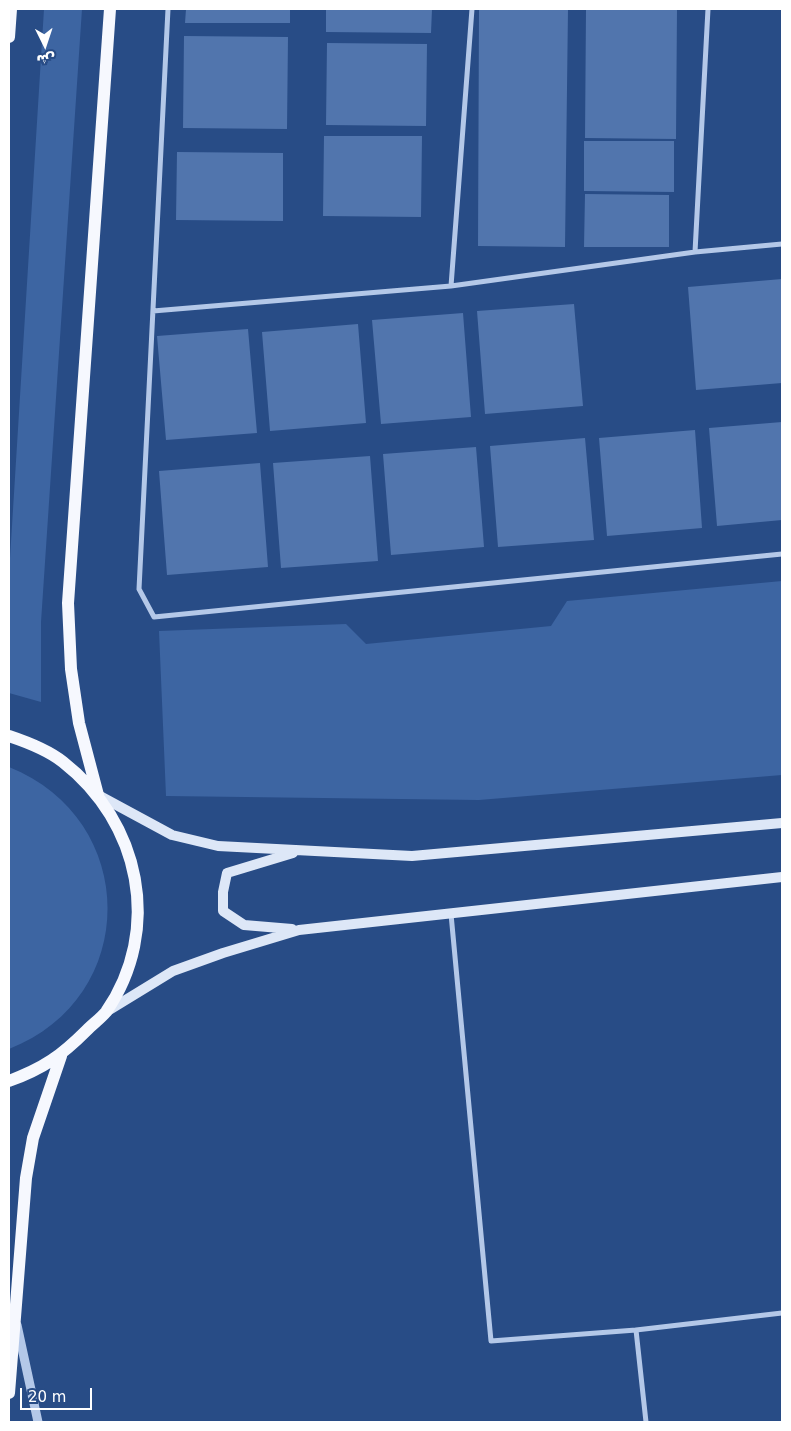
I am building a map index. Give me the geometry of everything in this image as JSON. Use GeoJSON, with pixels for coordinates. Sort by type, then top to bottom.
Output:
{"type":"FeatureCollection","features":[{"type":"Feature","properties":{"kind":"main road"},"geometry":{"type":"LineString","coordinates":[[9,37],[11,9]]}},
{"type":"Feature","properties":{"kind":"main road"},"geometry":{"type":"LineString","coordinates":[[110,9],[68,603],[71,669],[80,723],[98,795],[172,835],[218,846],[412,856],[782,823]]}},
{"type":"Feature","properties":{"kind":"main road"},"geometry":{"type":"LineString","coordinates":[[9,736],[28,743],[62,761],[98,795],[121,832],[134,868],[138,902],[136,934],[126,973],[105,1012]]}},
{"type":"Feature","properties":{"kind":"main road"},"geometry":{"type":"LineString","coordinates":[[298,930],[244,925],[223,911],[223,892],[227,873],[301,851]]}},
{"type":"Feature","properties":{"kind":"main road"},"geometry":{"type":"LineString","coordinates":[[9,1081],[32,1073],[62,1056],[105,1012],[173,971],[223,952],[298,930],[782,877]]}},
{"type":"Feature","properties":{"kind":"main road"},"geometry":{"type":"LineString","coordinates":[[9,1393],[26,1178],[33,1138],[62,1056]]}},
{"type":"Feature","properties":{"kind":"street"},"geometry":{"type":"LineString","coordinates":[[168,9],[139,589],[154,617],[782,554]]}},
{"type":"Feature","properties":{"kind":"street"},"geometry":{"type":"LineString","coordinates":[[451,286],[472,9]]}},
{"type":"Feature","properties":{"kind":"street"},"geometry":{"type":"LineString","coordinates":[[695,252],[708,9]]}},
{"type":"Feature","properties":{"kind":"street"},"geometry":{"type":"LineString","coordinates":[[153,311],[451,286],[695,252],[782,244]]}},
{"type":"Feature","properties":{"kind":"street"},"geometry":{"type":"LineString","coordinates":[[451,914],[491,1340],[636,1330],[782,1313]]}},
{"type":"Feature","properties":{"kind":"street"},"geometry":{"type":"LineString","coordinates":[[15,1316],[38,1422]]}},
{"type":"Feature","properties":{"kind":"street"},"geometry":{"type":"LineString","coordinates":[[636,1330],[646,1422]]}},
{"type":"Feature","properties":{"kind":"shaded area"},"geometry":{"type":"Polygon","coordinates":[[[44,9],[82,9],[41,622],[41,702],[9,693],[9,574],[44,9]]]}},
{"type":"Feature","properties":{"kind":"shaded area"},"geometry":{"type":"Polygon","coordinates":[[[782,581],[782,775],[479,800],[166,796],[159,631],[346,624],[366,644],[551,626],[567,601],[782,581]]]}},
{"type":"Feature","properties":{"kind":"shaded area"},"geometry":{"type":"Polygon","coordinates":[[[9,767],[52,792],[83,826],[101,866],[108,908],[102,951],[83,991],[52,1024],[9,1049],[9,767]]]}},
{"type":"Feature","properties":{"kind":"building"},"geometry":{"type":"Polygon","coordinates":[[[186,9],[290,9],[290,23],[185,23],[186,9]]]}},
{"type":"Feature","properties":{"kind":"building"},"geometry":{"type":"Polygon","coordinates":[[[326,9],[432,9],[431,33],[326,32],[326,9]]]}},
{"type":"Feature","properties":{"kind":"building"},"geometry":{"type":"Polygon","coordinates":[[[479,9],[568,9],[565,247],[478,246],[479,9]]]}},
{"type":"Feature","properties":{"kind":"building"},"geometry":{"type":"Polygon","coordinates":[[[586,9],[677,9],[676,139],[585,138],[586,9]]]}},
{"type":"Feature","properties":{"kind":"building"},"geometry":{"type":"Polygon","coordinates":[[[184,36],[288,37],[287,129],[183,128],[184,36]]]}},
{"type":"Feature","properties":{"kind":"building"},"geometry":{"type":"Polygon","coordinates":[[[327,43],[427,44],[426,126],[326,125],[327,43]]]}},
{"type":"Feature","properties":{"kind":"building"},"geometry":{"type":"Polygon","coordinates":[[[324,136],[422,136],[421,217],[323,216],[324,136]]]}},
{"type":"Feature","properties":{"kind":"building"},"geometry":{"type":"Polygon","coordinates":[[[584,141],[674,141],[674,192],[584,191],[584,141]]]}},
{"type":"Feature","properties":{"kind":"building"},"geometry":{"type":"Polygon","coordinates":[[[177,152],[283,153],[283,221],[176,220],[177,152]]]}},
{"type":"Feature","properties":{"kind":"building"},"geometry":{"type":"Polygon","coordinates":[[[585,194],[669,195],[669,247],[584,247],[585,194]]]}},
{"type":"Feature","properties":{"kind":"building"},"geometry":{"type":"Polygon","coordinates":[[[782,279],[782,383],[696,390],[688,287],[782,279]]]}},
{"type":"Feature","properties":{"kind":"building"},"geometry":{"type":"Polygon","coordinates":[[[574,304],[583,406],[485,414],[477,311],[574,304]]]}},
{"type":"Feature","properties":{"kind":"building"},"geometry":{"type":"Polygon","coordinates":[[[463,313],[471,417],[381,424],[372,320],[463,313]]]}},
{"type":"Feature","properties":{"kind":"building"},"geometry":{"type":"Polygon","coordinates":[[[358,324],[366,423],[270,431],[262,332],[358,324]]]}},
{"type":"Feature","properties":{"kind":"building"},"geometry":{"type":"Polygon","coordinates":[[[248,329],[257,433],[166,440],[157,336],[248,329]]]}},
{"type":"Feature","properties":{"kind":"building"},"geometry":{"type":"Polygon","coordinates":[[[782,422],[782,520],[717,526],[709,428],[782,422]]]}},
{"type":"Feature","properties":{"kind":"building"},"geometry":{"type":"Polygon","coordinates":[[[695,430],[702,528],[607,536],[599,438],[695,430]]]}},
{"type":"Feature","properties":{"kind":"building"},"geometry":{"type":"Polygon","coordinates":[[[585,438],[594,540],[498,547],[490,446],[585,438]]]}},
{"type":"Feature","properties":{"kind":"building"},"geometry":{"type":"Polygon","coordinates":[[[476,447],[484,547],[391,555],[383,454],[476,447]]]}},
{"type":"Feature","properties":{"kind":"building"},"geometry":{"type":"Polygon","coordinates":[[[370,456],[378,561],[281,568],[273,463],[370,456]]]}},
{"type":"Feature","properties":{"kind":"building"},"geometry":{"type":"Polygon","coordinates":[[[260,463],[268,567],[167,575],[159,471],[260,463]]]}}]}
